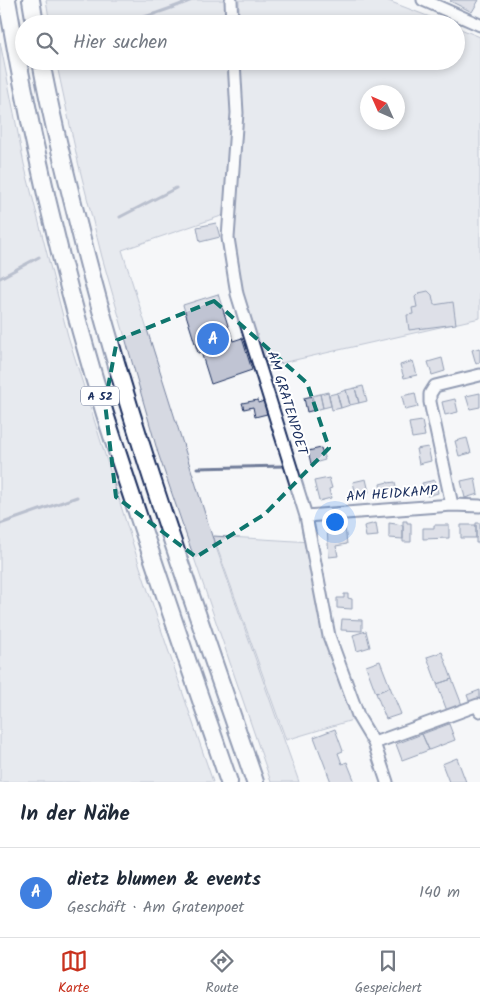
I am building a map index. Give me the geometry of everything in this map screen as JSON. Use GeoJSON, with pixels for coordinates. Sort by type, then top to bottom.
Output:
{"type":"FeatureCollection","features":[{"type":"Feature","properties":{"kind":"highway","name":"A 52"},"geometry":{"type":"LineString","coordinates":[[7,0],[15,46]]}},
{"type":"Feature","properties":{"kind":"highway"},"geometry":{"type":"LineString","coordinates":[[31,0],[34,15]]}},
{"type":"Feature","properties":{"kind":"highway","name":"A 52"},"geometry":{"type":"LineString","coordinates":[[19,70],[44,188],[105,412],[229,782]]}},
{"type":"Feature","properties":{"kind":"highway","name":"A 52"},"geometry":{"type":"LineString","coordinates":[[43,70],[69,188],[91,274],[129,406],[172,542],[255,782]]}},
{"type":"Feature","properties":{"kind":"street"},"geometry":{"type":"LineString","coordinates":[[231,0],[232,15]]}},
{"type":"Feature","properties":{"kind":"street"},"geometry":{"type":"LineString","coordinates":[[423,0],[459,15]]}},
{"type":"Feature","properties":{"kind":"street"},"geometry":{"type":"LineString","coordinates":[[465,18],[480,24]]}},
{"type":"Feature","properties":{"kind":"street","name":"AM GRATENPOET"},"geometry":{"type":"LineString","coordinates":[[235,70],[237,112],[228,238],[237,294],[306,516],[329,636],[359,718],[374,743],[387,782]]}},
{"type":"Feature","properties":{"kind":"street"},"geometry":{"type":"LineString","coordinates":[[452,505],[430,402],[430,394],[436,386],[480,375]]}},
{"type":"Feature","properties":{"kind":"street","name":"AM HEIDKAMP"},"geometry":{"type":"LineString","coordinates":[[306,516],[452,505],[480,506]]}},
{"type":"Feature","properties":{"kind":"street"},"geometry":{"type":"LineString","coordinates":[[374,743],[478,705],[480,711]]}},
{"type":"Feature","properties":{"kind":"highlighted area"},"geometry":{"type":"Polygon","coordinates":[[[214,301],[307,383],[329,448],[265,514],[196,557],[116,497],[105,403],[117,340],[214,301]]]}},
{"type":"Feature","properties":{"kind":"shaded area"},"geometry":{"type":"Polygon","coordinates":[[[46,0],[226,0],[227,15],[48,15],[46,0]]]}},
{"type":"Feature","properties":{"kind":"shaded area"},"geometry":{"type":"Polygon","coordinates":[[[239,0],[386,0],[425,15],[239,15],[239,0]]]}},
{"type":"Feature","properties":{"kind":"shaded area"},"geometry":{"type":"Polygon","coordinates":[[[465,31],[480,37],[480,318],[264,367],[242,293],[232,238],[241,113],[240,70],[465,70],[465,31]]]}},
{"type":"Feature","properties":{"kind":"shaded area"},"geometry":{"type":"Polygon","coordinates":[[[0,42],[24,164],[68,336],[140,567],[213,782],[0,782],[0,42]]]}},
{"type":"Feature","properties":{"kind":"shaded area"},"geometry":{"type":"Polygon","coordinates":[[[58,70],[231,70],[233,112],[227,214],[122,250],[212,536],[299,782],[271,782],[158,453],[102,257],[78,162],[58,70]]]}},
{"type":"Feature","properties":{"kind":"shaded area"},"geometry":{"type":"Polygon","coordinates":[[[213,536],[311,542],[329,636],[359,718],[286,740],[213,536]]]}},
{"type":"Feature","properties":{"kind":"building"},"geometry":{"type":"Polygon","coordinates":[[[451,0],[479,0],[472,12],[451,0]]]}},
{"type":"Feature","properties":{"kind":"building"},"geometry":{"type":"Polygon","coordinates":[[[216,223],[220,237],[200,242],[197,227],[216,223]]]}},
{"type":"Feature","properties":{"kind":"building"},"geometry":{"type":"Polygon","coordinates":[[[428,291],[432,295],[434,305],[453,302],[456,324],[409,330],[407,315],[413,314],[412,308],[417,307],[415,297],[419,293],[428,291]]]}},
{"type":"Feature","properties":{"kind":"building"},"geometry":{"type":"Polygon","coordinates":[[[218,294],[233,341],[242,338],[252,370],[211,384],[201,352],[198,353],[183,305],[218,294]]]}},
{"type":"Feature","properties":{"kind":"building"},"geometry":{"type":"Polygon","coordinates":[[[480,348],[480,362],[476,364],[472,350],[480,348]]]}},
{"type":"Feature","properties":{"kind":"building"},"geometry":{"type":"Polygon","coordinates":[[[442,358],[445,371],[432,375],[428,362],[442,358]]]}},
{"type":"Feature","properties":{"kind":"building"},"geometry":{"type":"Polygon","coordinates":[[[413,361],[417,375],[404,378],[400,365],[413,361]]]}},
{"type":"Feature","properties":{"kind":"building"},"geometry":{"type":"Polygon","coordinates":[[[363,386],[367,401],[359,403],[355,388],[363,386]]]}},
{"type":"Feature","properties":{"kind":"building"},"geometry":{"type":"Polygon","coordinates":[[[355,388],[359,403],[350,405],[346,390],[355,388]]]}},
{"type":"Feature","properties":{"kind":"building"},"geometry":{"type":"Polygon","coordinates":[[[346,390],[350,405],[341,408],[337,393],[346,390]]]}},
{"type":"Feature","properties":{"kind":"building"},"geometry":{"type":"Polygon","coordinates":[[[328,392],[331,406],[323,408],[320,394],[328,392]]]}},
{"type":"Feature","properties":{"kind":"building"},"geometry":{"type":"Polygon","coordinates":[[[337,393],[341,408],[332,410],[329,395],[337,393]]]}},
{"type":"Feature","properties":{"kind":"building"},"geometry":{"type":"Polygon","coordinates":[[[415,393],[418,407],[405,410],[402,396],[415,393]]]}},
{"type":"Feature","properties":{"kind":"building"},"geometry":{"type":"Polygon","coordinates":[[[480,393],[480,407],[470,409],[466,396],[480,393]]]}},
{"type":"Feature","properties":{"kind":"building"},"geometry":{"type":"Polygon","coordinates":[[[320,394],[323,408],[315,410],[312,396],[320,394]]]}},
{"type":"Feature","properties":{"kind":"building"},"geometry":{"type":"Polygon","coordinates":[[[312,396],[315,410],[307,412],[304,398],[312,396]]]}},
{"type":"Feature","properties":{"kind":"building"},"geometry":{"type":"Polygon","coordinates":[[[455,399],[458,412],[445,415],[442,402],[455,399]]]}},
{"type":"Feature","properties":{"kind":"building"},"geometry":{"type":"Polygon","coordinates":[[[258,400],[258,403],[264,401],[267,414],[255,417],[253,407],[244,409],[242,403],[258,400]]]}},
{"type":"Feature","properties":{"kind":"building"},"geometry":{"type":"Polygon","coordinates":[[[422,421],[425,436],[412,438],[409,423],[422,421]]]}},
{"type":"Feature","properties":{"kind":"building"},"geometry":{"type":"Polygon","coordinates":[[[467,438],[471,453],[459,456],[455,441],[467,438]]]}},
{"type":"Feature","properties":{"kind":"building"},"geometry":{"type":"Polygon","coordinates":[[[428,447],[431,461],[419,464],[416,449],[428,447]]]}},
{"type":"Feature","properties":{"kind":"building"},"geometry":{"type":"Polygon","coordinates":[[[321,448],[325,460],[311,464],[308,451],[321,448]]]}},
{"type":"Feature","properties":{"kind":"building"},"geometry":{"type":"Polygon","coordinates":[[[329,478],[332,488],[329,489],[331,498],[319,501],[314,481],[329,478]]]}},
{"type":"Feature","properties":{"kind":"building"},"geometry":{"type":"Polygon","coordinates":[[[475,478],[478,494],[465,498],[461,481],[475,478]]]}},
{"type":"Feature","properties":{"kind":"building"},"geometry":{"type":"Polygon","coordinates":[[[366,479],[369,492],[356,495],[353,482],[366,479]]]}},
{"type":"Feature","properties":{"kind":"building"},"geometry":{"type":"Polygon","coordinates":[[[435,480],[438,493],[427,496],[422,483],[435,480]]]}},
{"type":"Feature","properties":{"kind":"building"},"geometry":{"type":"Polygon","coordinates":[[[395,482],[397,493],[382,497],[380,484],[395,482]]]}},
{"type":"Feature","properties":{"kind":"building"},"geometry":{"type":"Polygon","coordinates":[[[403,521],[411,523],[411,542],[403,542],[403,521]]]}},
{"type":"Feature","properties":{"kind":"building"},"geometry":{"type":"Polygon","coordinates":[[[376,523],[378,536],[366,537],[364,526],[376,523]]]}},
{"type":"Feature","properties":{"kind":"building"},"geometry":{"type":"Polygon","coordinates":[[[389,523],[403,525],[403,539],[389,538],[389,523]]]}},
{"type":"Feature","properties":{"kind":"building"},"geometry":{"type":"Polygon","coordinates":[[[476,523],[480,523],[480,543],[476,543],[476,523]]]}},
{"type":"Feature","properties":{"kind":"building"},"geometry":{"type":"Polygon","coordinates":[[[434,525],[449,525],[449,538],[423,539],[423,528],[434,528],[434,525]]]}},
{"type":"Feature","properties":{"kind":"building"},"geometry":{"type":"Polygon","coordinates":[[[461,525],[476,525],[476,538],[461,538],[461,525]]]}},
{"type":"Feature","properties":{"kind":"building"},"geometry":{"type":"Polygon","coordinates":[[[345,527],[347,544],[336,546],[338,556],[329,557],[327,529],[345,527]]]}},
{"type":"Feature","properties":{"kind":"building"},"geometry":{"type":"Polygon","coordinates":[[[344,594],[348,594],[348,598],[352,599],[352,609],[337,608],[337,598],[344,598],[344,594]]]}},
{"type":"Feature","properties":{"kind":"building"},"geometry":{"type":"Polygon","coordinates":[[[342,619],[362,620],[362,631],[341,630],[342,619]]]}},
{"type":"Feature","properties":{"kind":"building"},"geometry":{"type":"Polygon","coordinates":[[[366,631],[370,647],[357,651],[353,635],[366,631]]]}},
{"type":"Feature","properties":{"kind":"building"},"geometry":{"type":"Polygon","coordinates":[[[442,652],[452,679],[437,684],[427,657],[442,652]]]}},
{"type":"Feature","properties":{"kind":"building"},"geometry":{"type":"Polygon","coordinates":[[[380,661],[390,687],[376,693],[366,666],[380,661]]]}},
{"type":"Feature","properties":{"kind":"building"},"geometry":{"type":"Polygon","coordinates":[[[452,679],[462,705],[447,711],[437,684],[452,679]]]}},
{"type":"Feature","properties":{"kind":"building"},"geometry":{"type":"Polygon","coordinates":[[[390,687],[401,714],[386,719],[376,693],[390,687]]]}},
{"type":"Feature","properties":{"kind":"building"},"geometry":{"type":"Polygon","coordinates":[[[480,690],[480,699],[470,703],[467,695],[480,690]]]}},
{"type":"Feature","properties":{"kind":"building"},"geometry":{"type":"Polygon","coordinates":[[[449,724],[455,740],[429,750],[422,734],[449,724]]]}},
{"type":"Feature","properties":{"kind":"building"},"geometry":{"type":"Polygon","coordinates":[[[335,729],[343,751],[338,753],[342,764],[347,762],[355,782],[331,782],[314,737],[335,729]]]}},
{"type":"Feature","properties":{"kind":"building"},"geometry":{"type":"Polygon","coordinates":[[[422,734],[429,750],[402,760],[396,744],[422,734]]]}},
{"type":"Feature","properties":{"kind":"building"},"geometry":{"type":"Polygon","coordinates":[[[457,758],[466,782],[449,782],[442,764],[457,758]]]}},
{"type":"Feature","properties":{"kind":"waterway"},"geometry":{"type":"LineString","coordinates":[[151,15],[192,0]]}},
{"type":"Feature","properties":{"kind":"waterway"},"geometry":{"type":"LineString","coordinates":[[120,217],[176,188]]}},
{"type":"Feature","properties":{"kind":"waterway"},"geometry":{"type":"LineString","coordinates":[[0,278],[39,257]]}},
{"type":"Feature","properties":{"kind":"waterway"},"geometry":{"type":"LineString","coordinates":[[197,468],[286,466]]}},
{"type":"Feature","properties":{"kind":"waterway"},"geometry":{"type":"LineString","coordinates":[[0,524],[77,497]]}},
{"type":"Feature","properties":{"kind":"place","name":"dietz blumen & events"},"geometry":{"type":"Point","coordinates":[213,339]}}]}
